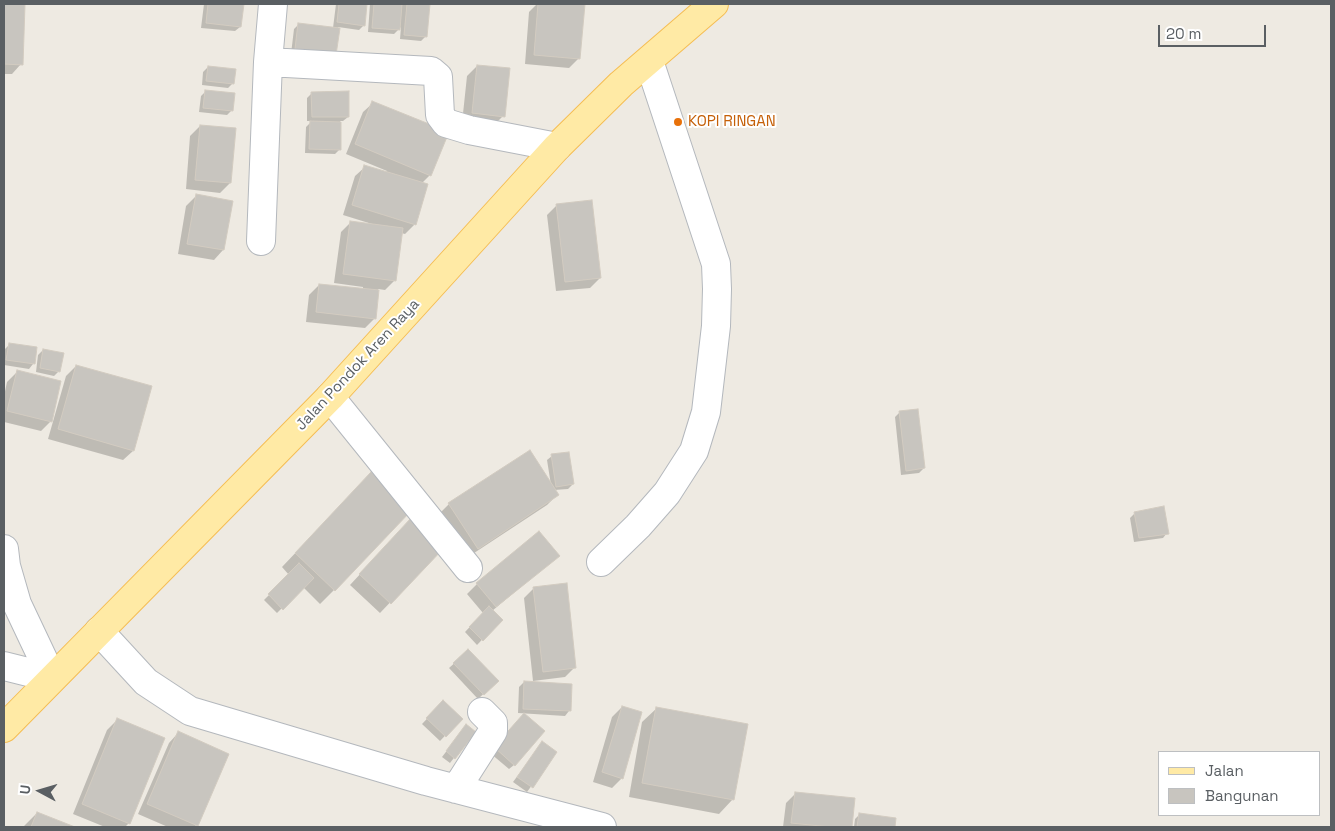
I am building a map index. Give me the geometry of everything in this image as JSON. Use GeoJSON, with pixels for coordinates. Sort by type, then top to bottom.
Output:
{"type":"FeatureCollection","features":[{"type":"Feature","properties":{"kind":"main road","name":"Jalan Pondok Aren Raya"},"geometry":{"type":"LineString","coordinates":[[4,728],[330,397],[557,147],[621,84],[714,4]]}},
{"type":"Feature","properties":{"kind":"street"},"geometry":{"type":"LineString","coordinates":[[261,241],[268,62],[273,4]]}},
{"type":"Feature","properties":{"kind":"street"},"geometry":{"type":"LineString","coordinates":[[601,562],[638,526],[667,493],[694,451],[706,412],[716,326],[716,264],[649,60]]}},
{"type":"Feature","properties":{"kind":"street"},"geometry":{"type":"LineString","coordinates":[[268,62],[431,71],[438,77],[440,115],[446,123],[469,130],[557,147]]}},
{"type":"Feature","properties":{"kind":"street"},"geometry":{"type":"LineString","coordinates":[[330,397],[468,568]]}},
{"type":"Feature","properties":{"kind":"street"},"geometry":{"type":"LineString","coordinates":[[4,549],[6,566],[17,604],[52,678]]}},
{"type":"Feature","properties":{"kind":"street"},"geometry":{"type":"LineString","coordinates":[[99,631],[146,682],[190,711],[456,789],[602,827]]}},
{"type":"Feature","properties":{"kind":"street"},"geometry":{"type":"LineString","coordinates":[[4,666],[52,678]]}},
{"type":"Feature","properties":{"kind":"street"},"geometry":{"type":"LineString","coordinates":[[456,789],[493,731],[493,723],[482,712]]}},
{"type":"Feature","properties":{"kind":"building"},"geometry":{"type":"Polygon","coordinates":[[[4,4],[25,4],[23,65],[4,64],[4,4]]]}},
{"type":"Feature","properties":{"kind":"building"},"geometry":{"type":"Polygon","coordinates":[[[208,4],[244,4],[241,27],[206,23],[208,4]]]}},
{"type":"Feature","properties":{"kind":"building"},"geometry":{"type":"Polygon","coordinates":[[[339,4],[367,4],[365,26],[337,22],[339,4]]]}},
{"type":"Feature","properties":{"kind":"building"},"geometry":{"type":"Polygon","coordinates":[[[374,4],[402,4],[400,30],[372,28],[374,4]]]}},
{"type":"Feature","properties":{"kind":"building"},"geometry":{"type":"Polygon","coordinates":[[[407,4],[430,4],[427,37],[404,35],[407,4]]]}},
{"type":"Feature","properties":{"kind":"building"},"geometry":{"type":"Polygon","coordinates":[[[538,4],[585,4],[580,59],[534,55],[538,4]]]}},
{"type":"Feature","properties":{"kind":"building"},"geometry":{"type":"Polygon","coordinates":[[[298,23],[340,28],[336,55],[295,49],[298,23]]]}},
{"type":"Feature","properties":{"kind":"building"},"geometry":{"type":"Polygon","coordinates":[[[477,65],[510,68],[505,117],[472,113],[477,65]]]}},
{"type":"Feature","properties":{"kind":"building"},"geometry":{"type":"Polygon","coordinates":[[[208,66],[236,69],[234,84],[206,81],[208,66]]]}},
{"type":"Feature","properties":{"kind":"building"},"geometry":{"type":"Polygon","coordinates":[[[205,90],[235,93],[233,111],[203,108],[205,90]]]}},
{"type":"Feature","properties":{"kind":"building"},"geometry":{"type":"Polygon","coordinates":[[[349,91],[349,117],[312,117],[311,92],[349,91]]]}},
{"type":"Feature","properties":{"kind":"building"},"geometry":{"type":"Polygon","coordinates":[[[372,101],[449,132],[431,176],[355,144],[372,101]]]}},
{"type":"Feature","properties":{"kind":"building"},"geometry":{"type":"Polygon","coordinates":[[[310,121],[341,122],[341,150],[309,149],[310,121]]]}},
{"type":"Feature","properties":{"kind":"building"},"geometry":{"type":"Polygon","coordinates":[[[200,125],[236,128],[231,183],[195,180],[200,125]]]}},
{"type":"Feature","properties":{"kind":"building"},"geometry":{"type":"Polygon","coordinates":[[[364,165],[428,184],[416,225],[352,205],[364,165]]]}},
{"type":"Feature","properties":{"kind":"building"},"geometry":{"type":"Polygon","coordinates":[[[196,194],[233,201],[224,250],[187,244],[196,194]]]}},
{"type":"Feature","properties":{"kind":"building"},"geometry":{"type":"Polygon","coordinates":[[[592,200],[601,278],[565,282],[556,204],[592,200]]]}},
{"type":"Feature","properties":{"kind":"building"},"geometry":{"type":"Polygon","coordinates":[[[350,221],[403,228],[396,281],[343,274],[350,221]]]}},
{"type":"Feature","properties":{"kind":"building"},"geometry":{"type":"Polygon","coordinates":[[[319,284],[379,290],[376,319],[316,312],[319,284]]]}},
{"type":"Feature","properties":{"kind":"building"},"geometry":{"type":"Polygon","coordinates":[[[9,343],[37,347],[35,364],[6,360],[9,343]]]}},
{"type":"Feature","properties":{"kind":"building"},"geometry":{"type":"Polygon","coordinates":[[[43,349],[64,353],[60,372],[40,368],[43,349]]]}},
{"type":"Feature","properties":{"kind":"building"},"geometry":{"type":"Polygon","coordinates":[[[76,365],[152,386],[134,451],[58,429],[76,365]]]}},
{"type":"Feature","properties":{"kind":"building"},"geometry":{"type":"Polygon","coordinates":[[[17,370],[61,381],[52,422],[7,411],[17,370]]]}},
{"type":"Feature","properties":{"kind":"building"},"geometry":{"type":"Polygon","coordinates":[[[918,409],[925,468],[906,471],[899,411],[918,409]]]}},
{"type":"Feature","properties":{"kind":"building"},"geometry":{"type":"Polygon","coordinates":[[[530,450],[559,495],[478,549],[448,503],[530,450]]]}},
{"type":"Feature","properties":{"kind":"building"},"geometry":{"type":"Polygon","coordinates":[[[569,452],[574,484],[556,487],[551,454],[569,452]]]}},
{"type":"Feature","properties":{"kind":"building"},"geometry":{"type":"Polygon","coordinates":[[[371,472],[411,511],[335,591],[295,553],[371,472]]]}},
{"type":"Feature","properties":{"kind":"building"},"geometry":{"type":"Polygon","coordinates":[[[1164,506],[1169,534],[1139,538],[1134,512],[1164,506]]]}},
{"type":"Feature","properties":{"kind":"building"},"geometry":{"type":"Polygon","coordinates":[[[411,518],[443,549],[391,604],[359,574],[411,518]]]}},
{"type":"Feature","properties":{"kind":"building"},"geometry":{"type":"Polygon","coordinates":[[[539,531],[560,556],[496,607],[476,583],[539,531]]]}},
{"type":"Feature","properties":{"kind":"building"},"geometry":{"type":"Polygon","coordinates":[[[299,563],[314,578],[283,610],[268,594],[299,563]]]}},
{"type":"Feature","properties":{"kind":"building"},"geometry":{"type":"Polygon","coordinates":[[[567,583],[576,668],[543,672],[533,587],[567,583]]]}},
{"type":"Feature","properties":{"kind":"building"},"geometry":{"type":"Polygon","coordinates":[[[489,606],[503,620],[483,641],[469,627],[489,606]]]}},
{"type":"Feature","properties":{"kind":"building"},"geometry":{"type":"Polygon","coordinates":[[[468,649],[499,681],[484,695],[453,663],[468,649]]]}},
{"type":"Feature","properties":{"kind":"building"},"geometry":{"type":"Polygon","coordinates":[[[524,681],[572,684],[571,711],[523,709],[524,681]]]}},
{"type":"Feature","properties":{"kind":"building"},"geometry":{"type":"Polygon","coordinates":[[[443,700],[463,719],[446,737],[426,718],[443,700]]]}},
{"type":"Feature","properties":{"kind":"building"},"geometry":{"type":"Polygon","coordinates":[[[622,706],[642,712],[623,779],[602,772],[622,706]]]}},
{"type":"Feature","properties":{"kind":"building"},"geometry":{"type":"Polygon","coordinates":[[[656,707],[748,724],[734,800],[642,783],[656,707]]]}},
{"type":"Feature","properties":{"kind":"building"},"geometry":{"type":"Polygon","coordinates":[[[524,713],[545,731],[515,766],[494,747],[524,713]]]}},
{"type":"Feature","properties":{"kind":"building"},"geometry":{"type":"Polygon","coordinates":[[[117,718],[165,738],[130,824],[82,804],[117,718]]]}},
{"type":"Feature","properties":{"kind":"building"},"geometry":{"type":"Polygon","coordinates":[[[466,724],[476,732],[455,759],[446,751],[466,724]]]}},
{"type":"Feature","properties":{"kind":"building"},"geometry":{"type":"Polygon","coordinates":[[[178,731],[229,754],[198,826],[147,804],[178,731]]]}},
{"type":"Feature","properties":{"kind":"building"},"geometry":{"type":"Polygon","coordinates":[[[542,741],[557,752],[533,788],[517,777],[542,741]]]}},
{"type":"Feature","properties":{"kind":"building"},"geometry":{"type":"Polygon","coordinates":[[[795,792],[855,798],[852,827],[791,823],[795,792]]]}},
{"type":"Feature","properties":{"kind":"building"},"geometry":{"type":"Polygon","coordinates":[[[37,812],[75,827],[31,827],[37,812]]]}},
{"type":"Feature","properties":{"kind":"building"},"geometry":{"type":"Polygon","coordinates":[[[859,813],[896,818],[895,827],[857,827],[859,813]]]}},
{"type":"Feature","properties":{"kind":"place","name":"KOPI RINGAN"},"geometry":{"type":"Point","coordinates":[678,122]}}]}
